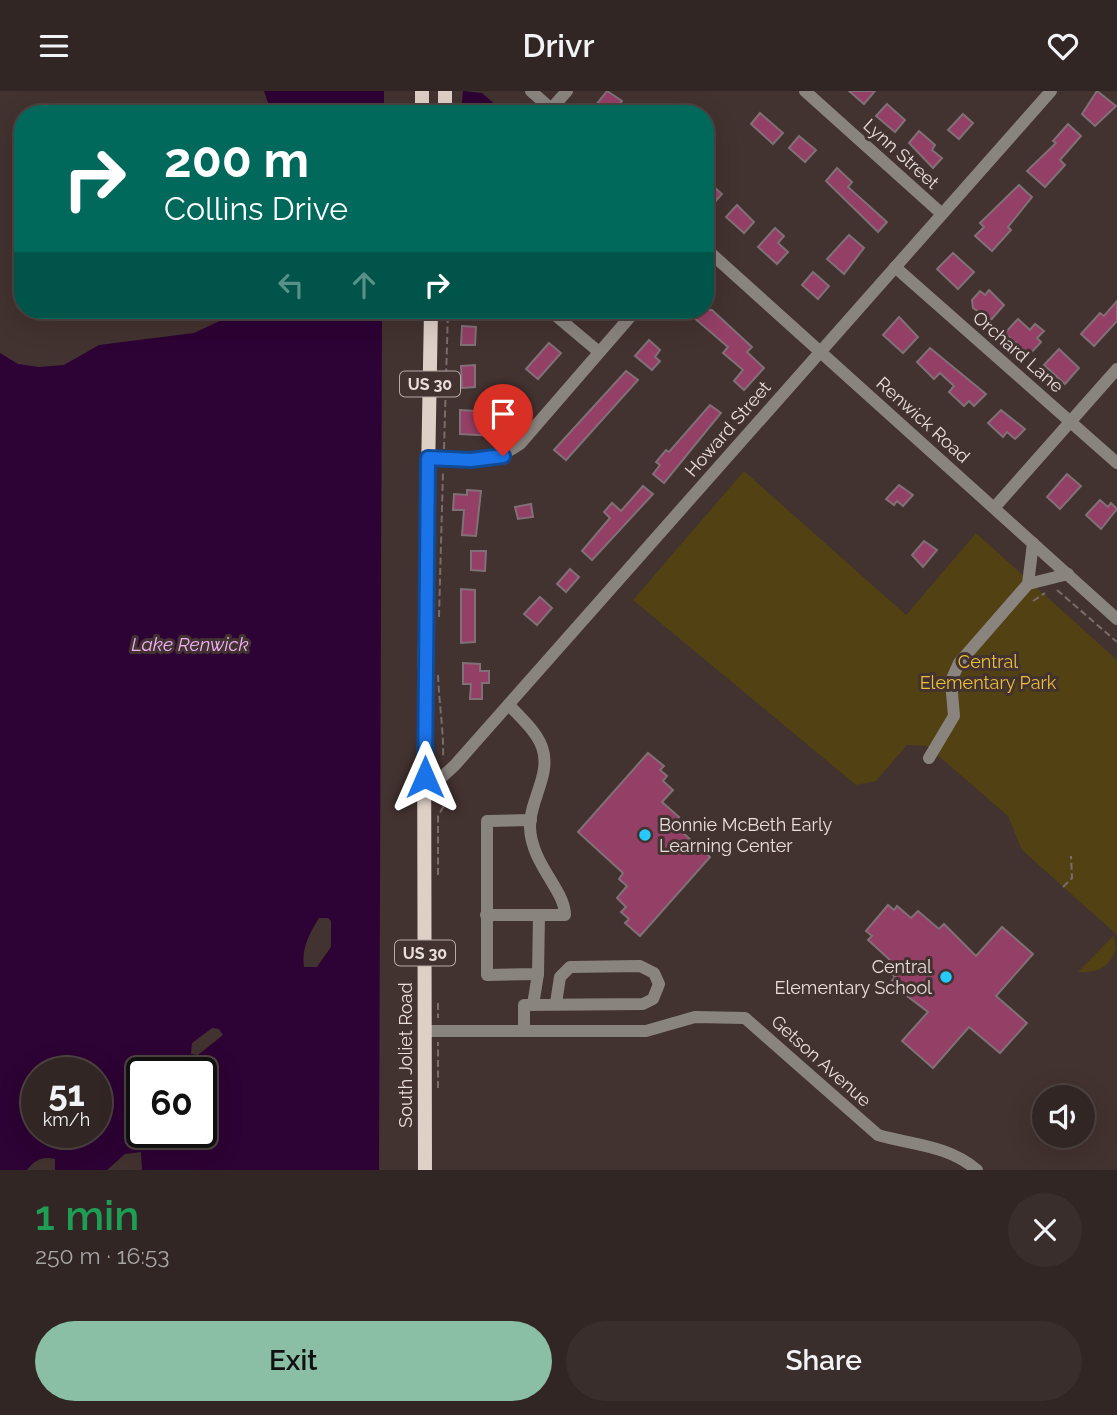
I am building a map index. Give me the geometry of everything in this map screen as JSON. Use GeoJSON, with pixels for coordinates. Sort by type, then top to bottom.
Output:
{"type":"FeatureCollection","features":[{"type":"Feature","properties":{"kind":"main road","name":"South Joliet Road"},"geometry":{"type":"LineString","coordinates":[[425,1170],[425,777],[431,319]]}},
{"type":"Feature","properties":{"kind":"street"},"geometry":{"type":"LineString","coordinates":[[531,91],[547,105]]}},
{"type":"Feature","properties":{"kind":"street","name":"Lynn Street"},"geometry":{"type":"LineString","coordinates":[[805,91],[942,214]]}},
{"type":"Feature","properties":{"kind":"street","name":"Howard Street"},"geometry":{"type":"LineString","coordinates":[[425,777],[443,776],[509,705],[1051,91]]}},
{"type":"Feature","properties":{"kind":"street","name":"Renwick Road"},"geometry":{"type":"LineString","coordinates":[[714,256],[1117,619]]}},
{"type":"Feature","properties":{"kind":"street","name":"Orchard Lane"},"geometry":{"type":"LineString","coordinates":[[895,267],[1117,463]]}},
{"type":"Feature","properties":{"kind":"street"},"geometry":{"type":"LineString","coordinates":[[560,319],[599,352]]}},
{"type":"Feature","properties":{"kind":"street"},"geometry":{"type":"LineString","coordinates":[[428,458],[471,460],[503,456],[520,444],[628,319]]}},
{"type":"Feature","properties":{"kind":"street"},"geometry":{"type":"LineString","coordinates":[[994,508],[1117,369]]}},
{"type":"Feature","properties":{"kind":"street"},"geometry":{"type":"LineString","coordinates":[[929,758],[954,716],[951,681],[958,663],[1028,584],[1033,543]]}},
{"type":"Feature","properties":{"kind":"street"},"geometry":{"type":"LineString","coordinates":[[1028,584],[1069,575]]}},
{"type":"Feature","properties":{"kind":"street"},"geometry":{"type":"LineString","coordinates":[[486,915],[565,915],[565,901],[543,872],[535,852],[531,820],[542,773],[544,750],[538,737],[509,705]]}},
{"type":"Feature","properties":{"kind":"street"},"geometry":{"type":"LineString","coordinates":[[531,820],[487,821],[487,975],[538,974]]}},
{"type":"Feature","properties":{"kind":"street"},"geometry":{"type":"LineString","coordinates":[[533,1005],[538,974],[539,915]]}},
{"type":"Feature","properties":{"kind":"street"},"geometry":{"type":"LineString","coordinates":[[524,1031],[524,1006],[556,1003],[643,1004],[653,999],[659,984],[654,973],[640,966],[570,967],[560,977],[556,1003]]}},
{"type":"Feature","properties":{"kind":"street","name":"Getson Avenue"},"geometry":{"type":"LineString","coordinates":[[425,1031],[646,1031],[695,1017],[745,1019],[878,1135],[935,1148],[976,1170]]}},
{"type":"Feature","properties":{"kind":"path"},"geometry":{"type":"LineString","coordinates":[[444,447],[448,319]]}},
{"type":"Feature","properties":{"kind":"path"},"geometry":{"type":"LineString","coordinates":[[439,623],[443,473]]}},
{"type":"Feature","properties":{"kind":"path"},"geometry":{"type":"LineString","coordinates":[[1033,601],[1051,590],[1060,591],[1117,642]]}},
{"type":"Feature","properties":{"kind":"path"},"geometry":{"type":"LineString","coordinates":[[437,664],[444,742]]}},
{"type":"Feature","properties":{"kind":"path"},"geometry":{"type":"LineString","coordinates":[[438,881],[438,816],[446,802],[443,798]]}},
{"type":"Feature","properties":{"kind":"path"},"geometry":{"type":"LineString","coordinates":[[1063,887],[1072,879],[1071,856]]}},
{"type":"Feature","properties":{"kind":"path"},"geometry":{"type":"LineString","coordinates":[[438,995],[438,1015]]}},
{"type":"Feature","properties":{"kind":"green space","name":"Central Elementary Park"},"geometry":{"type":"Polygon","coordinates":[[[744,471],[906,615],[976,533],[1117,660],[1117,935],[1022,850],[1008,816],[927,746],[907,745],[876,781],[856,785],[633,600],[744,471]]]}},
{"type":"Feature","properties":{"kind":"green space"},"geometry":{"type":"Polygon","coordinates":[[[1114,935],[1116,949],[1110,961],[1097,970],[1078,972],[1114,935]]]}},
{"type":"Feature","properties":{"kind":"water"},"geometry":{"type":"Polygon","coordinates":[[[264,91],[384,91],[384,105],[269,105],[264,91]]]}},
{"type":"Feature","properties":{"kind":"water"},"geometry":{"type":"Polygon","coordinates":[[[463,91],[482,93],[496,105],[462,105],[463,91]]]}},
{"type":"Feature","properties":{"kind":"water","name":"Lake Renwick"},"geometry":{"type":"Polygon","coordinates":[[[224,319],[382,319],[379,1170],[142,1170],[141,1152],[125,1154],[107,1170],[55,1170],[55,1159],[46,1158],[36,1161],[27,1170],[0,1170],[0,353],[18,364],[39,367],[64,365],[99,345],[194,333],[224,319]],[[319,918],[310,935],[305,947],[304,967],[317,967],[331,947],[331,921],[328,918],[319,918]],[[212,1028],[192,1043],[191,1054],[198,1055],[223,1035],[219,1029],[212,1028]]]}},
{"type":"Feature","properties":{"kind":"building"},"geometry":{"type":"Polygon","coordinates":[[[607,91],[622,101],[619,105],[596,105],[607,91]]]}},
{"type":"Feature","properties":{"kind":"building"},"geometry":{"type":"Polygon","coordinates":[[[849,91],[875,91],[864,104],[849,91]]]}},
{"type":"Feature","properties":{"kind":"building"},"geometry":{"type":"Polygon","coordinates":[[[1097,91],[1116,106],[1095,126],[1082,114],[1097,91]]]}},
{"type":"Feature","properties":{"kind":"building"},"geometry":{"type":"Polygon","coordinates":[[[887,104],[905,120],[895,132],[876,116],[887,104]]]}},
{"type":"Feature","properties":{"kind":"building"},"geometry":{"type":"Polygon","coordinates":[[[760,113],[783,133],[773,144],[751,124],[760,113]]]}},
{"type":"Feature","properties":{"kind":"building"},"geometry":{"type":"Polygon","coordinates":[[[963,114],[973,123],[959,139],[948,130],[963,114]]]}},
{"type":"Feature","properties":{"kind":"building"},"geometry":{"type":"Polygon","coordinates":[[[1068,124],[1081,136],[1060,160],[1065,165],[1045,187],[1027,171],[1056,143],[1053,141],[1068,124]]]}},
{"type":"Feature","properties":{"kind":"building"},"geometry":{"type":"Polygon","coordinates":[[[919,131],[935,145],[932,150],[942,158],[933,168],[909,143],[919,131]]]}},
{"type":"Feature","properties":{"kind":"building"},"geometry":{"type":"Polygon","coordinates":[[[799,136],[816,150],[805,162],[789,148],[799,136]]]}},
{"type":"Feature","properties":{"kind":"building"},"geometry":{"type":"Polygon","coordinates":[[[837,168],[852,182],[848,187],[887,222],[878,232],[826,181],[837,168]]]}},
{"type":"Feature","properties":{"kind":"building"},"geometry":{"type":"Polygon","coordinates":[[[1019,185],[1032,197],[1008,227],[1011,230],[992,251],[975,236],[984,227],[980,223],[1019,185]]]}},
{"type":"Feature","properties":{"kind":"building"},"geometry":{"type":"Polygon","coordinates":[[[714,187],[722,194],[714,203],[714,187]]]}},
{"type":"Feature","properties":{"kind":"building"},"geometry":{"type":"Polygon","coordinates":[[[737,205],[754,222],[744,233],[726,217],[737,205]]]}},
{"type":"Feature","properties":{"kind":"building"},"geometry":{"type":"Polygon","coordinates":[[[775,228],[784,236],[778,243],[788,252],[777,264],[758,247],[775,228]]]}},
{"type":"Feature","properties":{"kind":"building"},"geometry":{"type":"Polygon","coordinates":[[[849,235],[864,248],[844,274],[827,259],[849,235]]]}},
{"type":"Feature","properties":{"kind":"building"},"geometry":{"type":"Polygon","coordinates":[[[953,253],[974,272],[958,289],[937,269],[953,253]]]}},
{"type":"Feature","properties":{"kind":"building"},"geometry":{"type":"Polygon","coordinates":[[[813,272],[829,286],[818,299],[802,285],[813,272]]]}},
{"type":"Feature","properties":{"kind":"building"},"geometry":{"type":"Polygon","coordinates":[[[989,290],[1004,305],[991,320],[973,308],[972,300],[980,291],[985,295],[989,290]]]}},
{"type":"Feature","properties":{"kind":"building"},"geometry":{"type":"Polygon","coordinates":[[[1117,301],[1117,321],[1094,346],[1081,334],[1100,313],[1104,316],[1117,301]]]}},
{"type":"Feature","properties":{"kind":"building"},"geometry":{"type":"Polygon","coordinates":[[[714,312],[752,347],[747,352],[764,368],[744,390],[734,381],[743,370],[723,353],[728,347],[695,319],[714,319],[714,312]]]}},
{"type":"Feature","properties":{"kind":"building"},"geometry":{"type":"Polygon","coordinates":[[[899,317],[918,337],[903,353],[883,335],[899,317]]]}},
{"type":"Feature","properties":{"kind":"building"},"geometry":{"type":"Polygon","coordinates":[[[1018,319],[1030,330],[1035,324],[1044,331],[1037,338],[1041,342],[1029,355],[1005,333],[1018,319]]]}},
{"type":"Feature","properties":{"kind":"building"},"geometry":{"type":"Polygon","coordinates":[[[462,326],[476,327],[475,345],[461,345],[462,326]]]}},
{"type":"Feature","properties":{"kind":"building"},"geometry":{"type":"Polygon","coordinates":[[[649,340],[660,350],[655,357],[660,361],[652,370],[635,356],[649,340]]]}},
{"type":"Feature","properties":{"kind":"building"},"geometry":{"type":"Polygon","coordinates":[[[549,343],[561,353],[538,379],[526,369],[549,343]]]}},
{"type":"Feature","properties":{"kind":"building"},"geometry":{"type":"Polygon","coordinates":[[[930,348],[986,394],[974,406],[969,401],[964,406],[949,392],[954,386],[940,373],[934,379],[917,362],[930,348]]]}},
{"type":"Feature","properties":{"kind":"building"},"geometry":{"type":"Polygon","coordinates":[[[1059,349],[1079,368],[1065,384],[1044,365],[1059,349]]]}},
{"type":"Feature","properties":{"kind":"building"},"geometry":{"type":"Polygon","coordinates":[[[475,365],[475,387],[462,388],[461,366],[475,365]]]}},
{"type":"Feature","properties":{"kind":"building"},"geometry":{"type":"Polygon","coordinates":[[[626,371],[638,380],[566,460],[554,450],[626,371]]]}},
{"type":"Feature","properties":{"kind":"building"},"geometry":{"type":"Polygon","coordinates":[[[710,405],[721,413],[664,483],[653,474],[660,465],[656,462],[666,450],[669,452],[710,405]]]}},
{"type":"Feature","properties":{"kind":"building"},"geometry":{"type":"Polygon","coordinates":[[[460,410],[475,411],[475,419],[496,420],[495,436],[460,434],[460,410]]]}},
{"type":"Feature","properties":{"kind":"building"},"geometry":{"type":"Polygon","coordinates":[[[1001,410],[1025,429],[1015,439],[1007,432],[1003,437],[988,423],[1001,410]]]}},
{"type":"Feature","properties":{"kind":"building"},"geometry":{"type":"Polygon","coordinates":[[[1067,474],[1081,486],[1060,509],[1047,497],[1067,474]]]}},
{"type":"Feature","properties":{"kind":"building"},"geometry":{"type":"Polygon","coordinates":[[[899,485],[913,495],[903,506],[897,501],[894,505],[886,499],[899,485]]]}},
{"type":"Feature","properties":{"kind":"building"},"geometry":{"type":"Polygon","coordinates":[[[643,486],[653,494],[592,560],[582,551],[610,518],[604,512],[612,503],[621,511],[643,486]]]}},
{"type":"Feature","properties":{"kind":"building"},"geometry":{"type":"Polygon","coordinates":[[[467,490],[481,491],[476,536],[462,535],[464,510],[453,510],[454,494],[467,495],[467,490]]]}},
{"type":"Feature","properties":{"kind":"building"},"geometry":{"type":"Polygon","coordinates":[[[1100,500],[1108,507],[1111,503],[1117,509],[1101,529],[1086,515],[1100,500]]]}},
{"type":"Feature","properties":{"kind":"building"},"geometry":{"type":"Polygon","coordinates":[[[531,504],[533,517],[518,519],[515,507],[531,504]]]}},
{"type":"Feature","properties":{"kind":"building"},"geometry":{"type":"Polygon","coordinates":[[[924,541],[937,550],[923,567],[912,555],[924,541]]]}},
{"type":"Feature","properties":{"kind":"building"},"geometry":{"type":"Polygon","coordinates":[[[471,551],[486,551],[485,571],[471,570],[471,551]]]}},
{"type":"Feature","properties":{"kind":"building"},"geometry":{"type":"Polygon","coordinates":[[[570,569],[579,577],[566,592],[557,584],[570,569]]]}},
{"type":"Feature","properties":{"kind":"building"},"geometry":{"type":"Polygon","coordinates":[[[461,589],[475,590],[475,642],[461,643],[461,589]]]}},
{"type":"Feature","properties":{"kind":"building"},"geometry":{"type":"Polygon","coordinates":[[[540,597],[552,608],[537,625],[524,614],[540,597]]]}},
{"type":"Feature","properties":{"kind":"building"},"geometry":{"type":"Polygon","coordinates":[[[463,663],[480,664],[480,671],[489,671],[489,683],[482,683],[482,699],[470,699],[471,684],[463,684],[463,663]]]}},
{"type":"Feature","properties":{"kind":"building","name":"Bonnie McBeth Early Learning Center"},"geometry":{"type":"Polygon","coordinates":[[[648,753],[664,766],[660,770],[667,776],[663,781],[673,790],[662,802],[679,817],[673,824],[710,857],[640,936],[625,923],[629,919],[621,912],[626,907],[617,898],[627,886],[619,879],[623,873],[578,832],[648,753]]]}},
{"type":"Feature","properties":{"kind":"building","name":"Central Elementary School"},"geometry":{"type":"Polygon","coordinates":[[[888,905],[894,910],[897,906],[911,918],[918,911],[939,929],[944,924],[976,956],[1002,927],[1033,954],[996,996],[1027,1023],[1000,1053],[969,1027],[933,1068],[902,1041],[928,1012],[890,983],[895,977],[883,967],[890,960],[868,940],[872,936],[866,931],[888,905]]]}},
{"type":"Feature","properties":{"kind":"place","name":"Bonnie McBeth Early Learning Center"},"geometry":{"type":"Point","coordinates":[645,835]}},
{"type":"Feature","properties":{"kind":"place","name":"Central Elementary School"},"geometry":{"type":"Point","coordinates":[946,977]}},
{"type":"Feature","properties":{"kind":"route"},"geometry":{"type":"LineString","coordinates":[[425,777],[428,458],[471,460],[503,456]]}}]}
